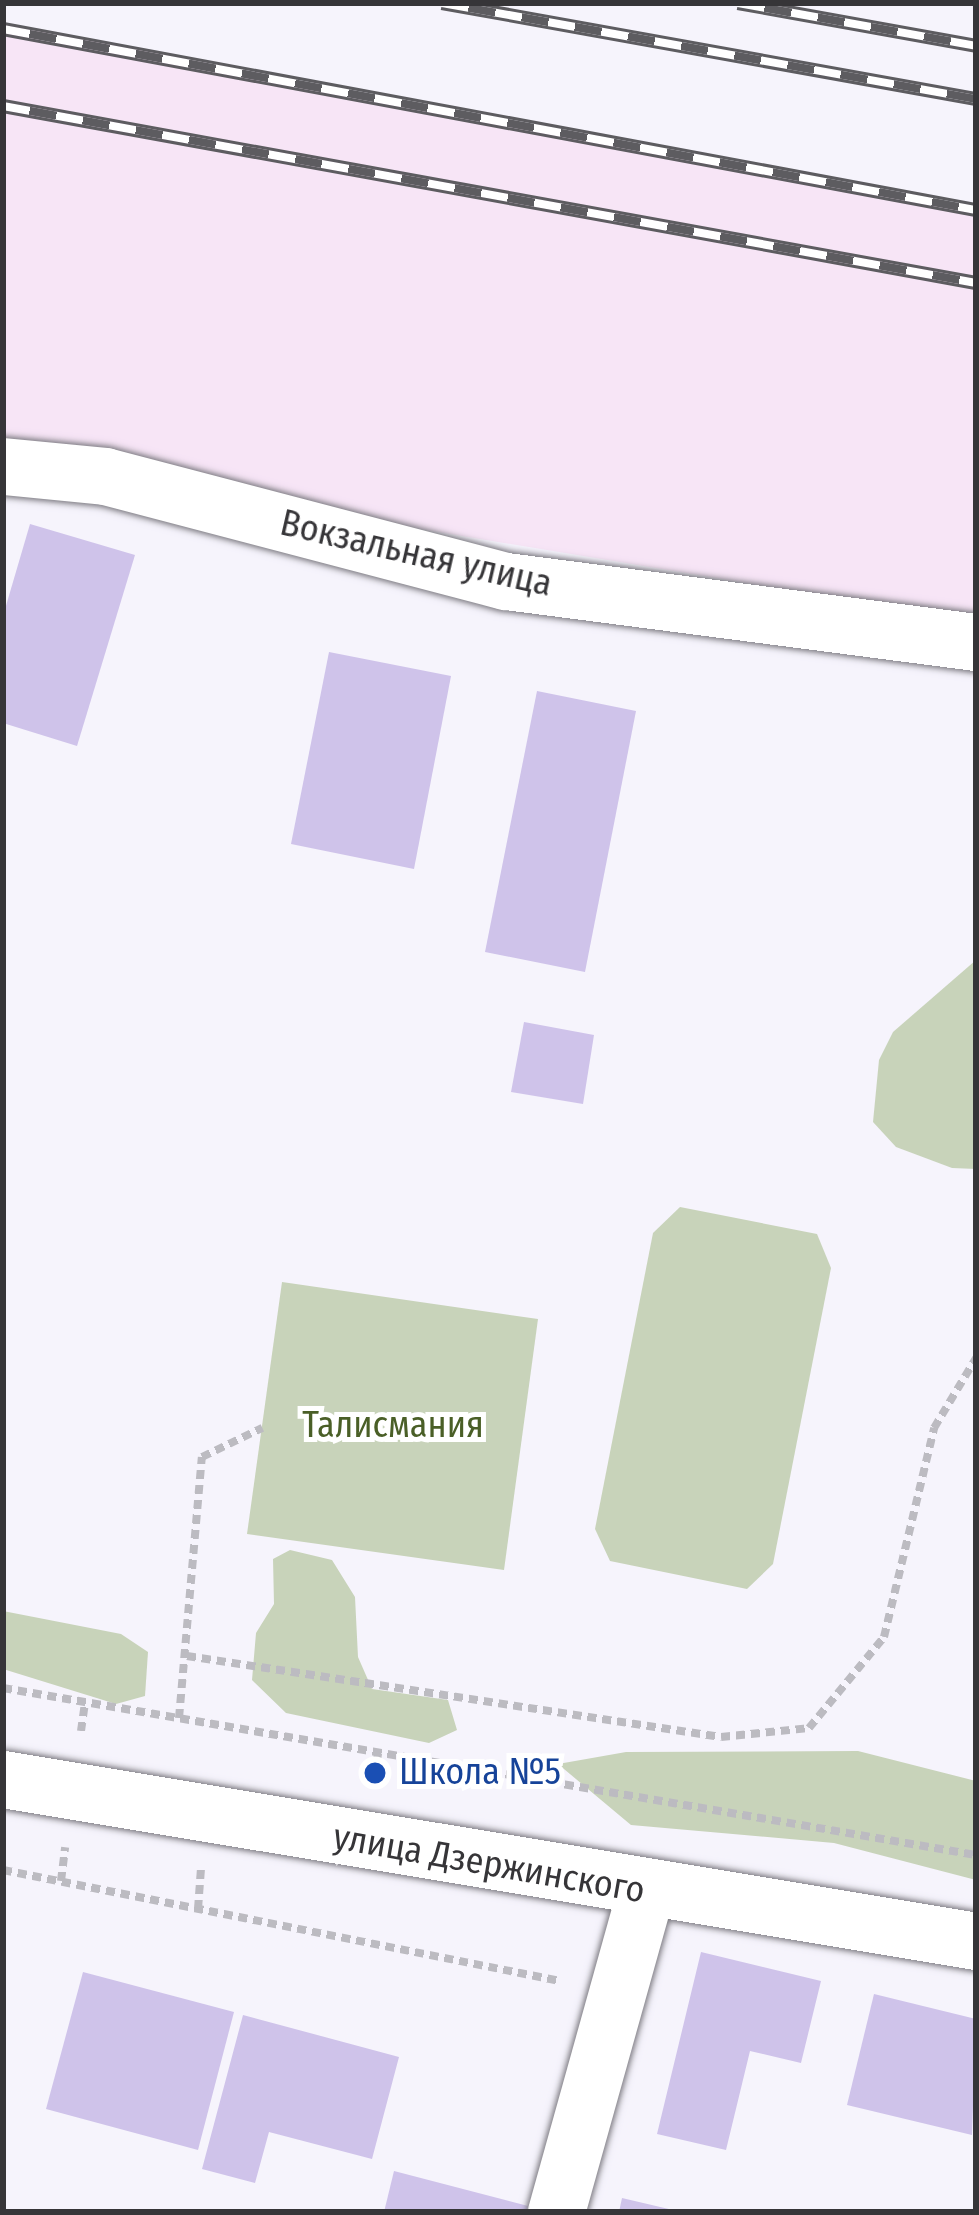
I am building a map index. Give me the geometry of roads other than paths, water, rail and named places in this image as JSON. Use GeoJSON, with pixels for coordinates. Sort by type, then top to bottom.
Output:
{"type":"FeatureCollection","features":[{"type":"Feature","properties":{"kind":"street","name":"Вокзальная улица"},"geometry":{"type":"LineString","coordinates":[[3,466],[105,476],[506,581],[976,642]]}},
{"type":"Feature","properties":{"kind":"street","name":"улица Дзержинского"},"geometry":{"type":"LineString","coordinates":[[3,1780],[976,1941]]}},
{"type":"Feature","properties":{"kind":"street"},"geometry":{"type":"LineString","coordinates":[[556,2212],[646,1890]]}},
{"type":"Feature","properties":{"kind":"railway"},"geometry":{"type":"LineString","coordinates":[[442,3],[976,99]]}},
{"type":"Feature","properties":{"kind":"railway"},"geometry":{"type":"LineString","coordinates":[[738,3],[976,46]]}},
{"type":"Feature","properties":{"kind":"railway"},"geometry":{"type":"LineString","coordinates":[[3,29],[976,210]]}},
{"type":"Feature","properties":{"kind":"railway"},"geometry":{"type":"LineString","coordinates":[[3,106],[976,283]]}},
{"type":"Feature","properties":{"kind":"place","name":"Школа №5"},"geometry":{"type":"Point","coordinates":[375,1773]}},
{"type":"Feature","properties":{"kind":"park label","name":"Талисмания"},"geometry":{"type":"Point","coordinates":[393,1426]}}]}
